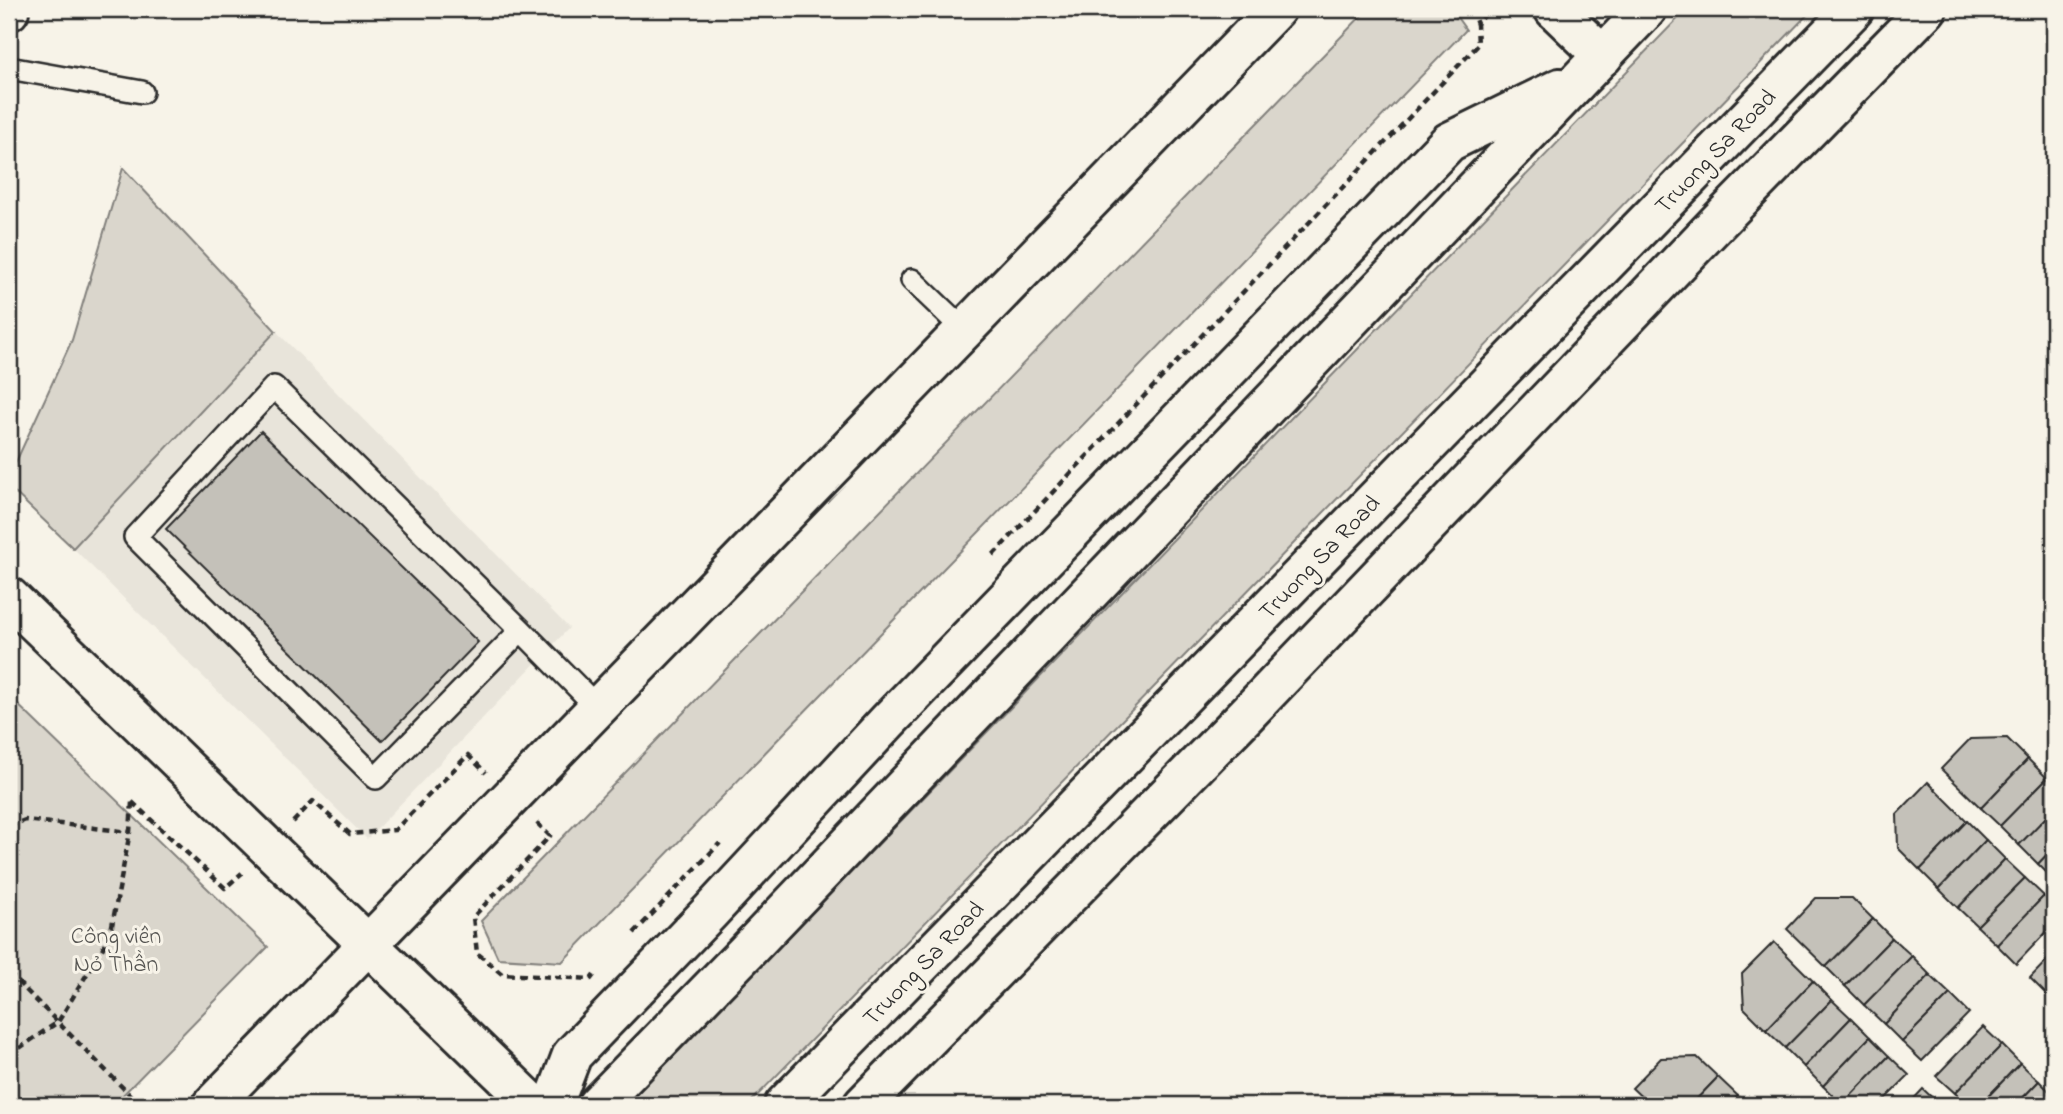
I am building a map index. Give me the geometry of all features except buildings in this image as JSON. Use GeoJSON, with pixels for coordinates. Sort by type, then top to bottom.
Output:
{"type":"FeatureCollection","features":[{"type":"Feature","properties":{"kind":"main road"},"geometry":{"type":"LineString","coordinates":[[212,1105],[1276,9]]}},
{"type":"Feature","properties":{"kind":"main road"},"geometry":{"type":"LineString","coordinates":[[1554,9],[1593,67]]}},
{"type":"Feature","properties":{"kind":"main road"},"geometry":{"type":"LineString","coordinates":[[597,1105],[747,952],[1647,9]]}},
{"type":"Feature","properties":{"kind":"main road","name":"Truong Sa Road"},"geometry":{"type":"LineString","coordinates":[[784,1105],[1854,9]]}},
{"type":"Feature","properties":{"kind":"main road"},"geometry":{"type":"LineString","coordinates":[[863,1105],[1246,715],[1708,232],[1927,9]]}},
{"type":"Feature","properties":{"kind":"main road"},"geometry":{"type":"LineString","coordinates":[[553,1105],[572,1055],[888,721],[1448,142],[1593,67]]}},
{"type":"Feature","properties":{"kind":"main road"},"geometry":{"type":"LineString","coordinates":[[9,597],[534,1105]]}},
{"type":"Feature","properties":{"kind":"main road"},"geometry":{"type":"LineString","coordinates":[[710,912],[747,952]]}},
{"type":"Feature","properties":{"kind":"main road"},"geometry":{"type":"LineString","coordinates":[[818,1070],[853,1105]]}},
{"type":"Feature","properties":{"kind":"lane"},"geometry":{"type":"LineString","coordinates":[[9,68],[142,92]]}},
{"type":"Feature","properties":{"kind":"lane"},"geometry":{"type":"LineString","coordinates":[[912,280],[964,330]]}},
{"type":"Feature","properties":{"kind":"lane"},"geometry":{"type":"LineString","coordinates":[[521,629],[376,778],[135,537],[274,387],[521,629],[598,708]]}},
{"type":"Feature","properties":{"kind":"path"},"geometry":{"type":"LineString","coordinates":[[991,557],[1478,45],[1477,24],[1471,9]]}},
{"type":"Feature","properties":{"kind":"path"},"geometry":{"type":"LineString","coordinates":[[1477,24],[1490,9]]}},
{"type":"Feature","properties":{"kind":"path"},"geometry":{"type":"LineString","coordinates":[[9,1055],[58,1022],[110,936],[130,832],[132,802],[225,888],[313,801],[350,834],[395,830],[468,755],[550,836],[473,917],[477,953],[502,974],[591,979],[600,969]]}},
{"type":"Feature","properties":{"kind":"path"},"geometry":{"type":"LineString","coordinates":[[9,826],[25,820],[130,832]]}},
{"type":"Feature","properties":{"kind":"path"},"geometry":{"type":"LineString","coordinates":[[629,939],[724,838]]}},
{"type":"Feature","properties":{"kind":"path"},"geometry":{"type":"LineString","coordinates":[[9,973],[140,1105]]}},
{"type":"Feature","properties":{"kind":"shaded area"},"geometry":{"type":"Polygon","coordinates":[[[276,331],[569,628],[367,839],[73,548],[276,331]]]}},
{"type":"Feature","properties":{"kind":"green space"},"geometry":{"type":"Polygon","coordinates":[[[1368,9],[1451,9],[1466,30],[562,962],[498,958],[481,921],[1368,9]]]}},
{"type":"Feature","properties":{"kind":"green space"},"geometry":{"type":"Polygon","coordinates":[[[1687,9],[1813,9],[748,1105],[626,1105],[1687,9]]]}},
{"type":"Feature","properties":{"kind":"green space"},"geometry":{"type":"Polygon","coordinates":[[[123,168],[276,331],[73,548],[9,487],[9,477],[72,340],[123,168]]]}},
{"type":"Feature","properties":{"kind":"green space","name":"Công viên Nỏ Thần"},"geometry":{"type":"Polygon","coordinates":[[[9,696],[268,947],[113,1105],[9,1105],[9,696]]]}}]}
